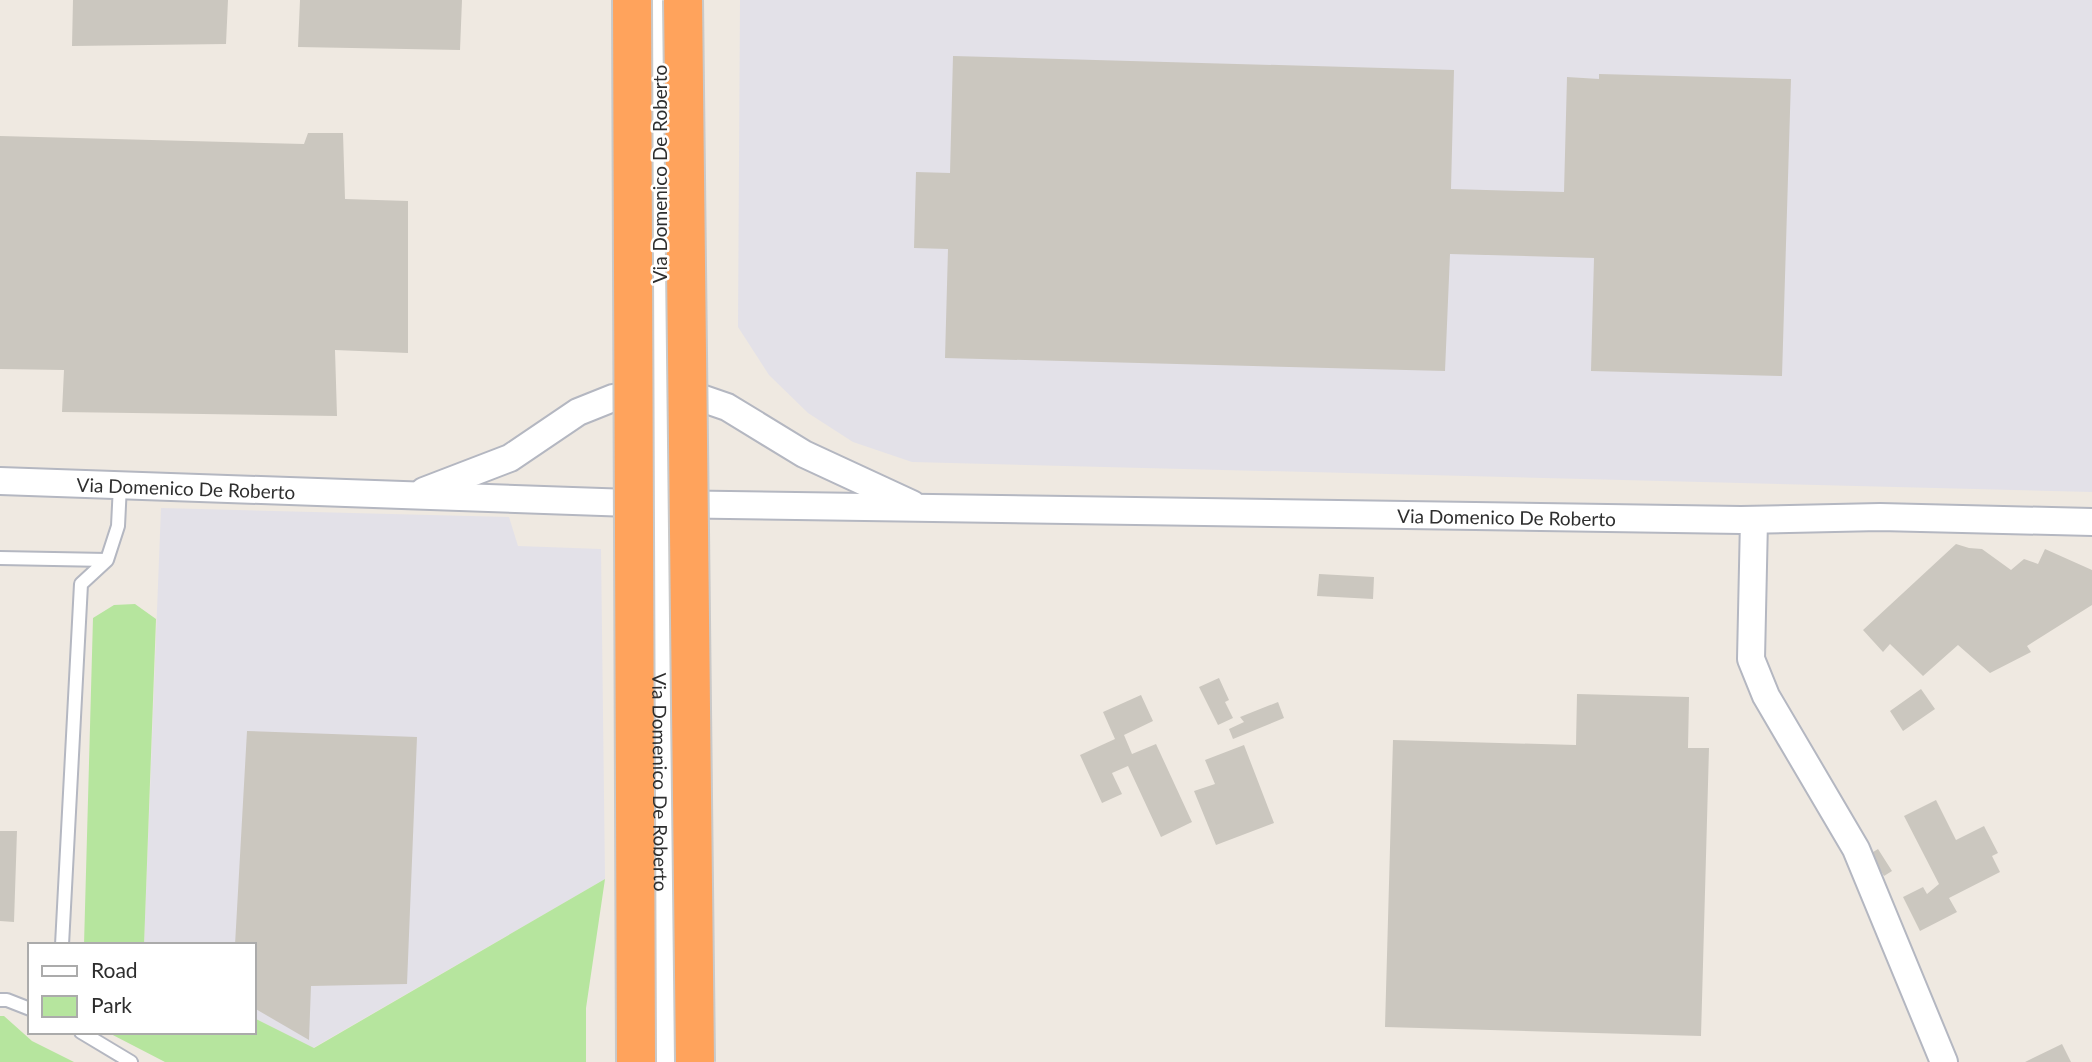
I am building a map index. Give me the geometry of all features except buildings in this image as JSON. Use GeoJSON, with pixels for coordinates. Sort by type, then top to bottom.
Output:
{"type":"FeatureCollection","features":[{"type":"Feature","properties":{"kind":"highway"},"geometry":{"type":"LineString","coordinates":[[632,0],[636,1062]]}},
{"type":"Feature","properties":{"kind":"highway"},"geometry":{"type":"LineString","coordinates":[[683,0],[695,1062]]}},
{"type":"Feature","properties":{"kind":"street","name":"Via Domenico De Roberto"},"geometry":{"type":"LineString","coordinates":[[660,0],[659,504],[663,1062]]}},
{"type":"Feature","properties":{"kind":"street","name":"Via Domenico De Roberto"},"geometry":{"type":"LineString","coordinates":[[414,495],[510,458],[578,412],[613,398],[659,390],[698,397],[727,407],[804,454],[920,508]]}},
{"type":"Feature","properties":{"kind":"street","name":"Via Domenico De Roberto"},"geometry":{"type":"LineString","coordinates":[[0,481],[659,504],[1754,520],[1880,517],[2092,522]]}},
{"type":"Feature","properties":{"kind":"street"},"geometry":{"type":"LineString","coordinates":[[1754,520],[1751,659],[1766,696],[1856,849],[1944,1062]]}},
{"type":"Feature","properties":{"kind":"lane"},"geometry":{"type":"LineString","coordinates":[[62,943],[82,584],[107,560],[118,526],[120,484]]}},
{"type":"Feature","properties":{"kind":"lane"},"geometry":{"type":"LineString","coordinates":[[0,558],[107,560]]}},
{"type":"Feature","properties":{"kind":"lane"},"geometry":{"type":"LineString","coordinates":[[0,1000],[28,1008]]}},
{"type":"Feature","properties":{"kind":"lane"},"geometry":{"type":"LineString","coordinates":[[84,1034],[131,1062]]}},
{"type":"Feature","properties":{"kind":"shaded area"},"geometry":{"type":"Polygon","coordinates":[[[740,0],[2092,0],[2092,492],[912,462],[853,442],[808,413],[769,375],[738,327],[740,0]]]}},
{"type":"Feature","properties":{"kind":"shaded area"},"geometry":{"type":"Polygon","coordinates":[[[161,508],[509,517],[518,546],[601,549],[605,879],[313,1048],[256,1019],[256,943],[144,943],[161,508]]]}},
{"type":"Feature","properties":{"kind":"green space"},"geometry":{"type":"Polygon","coordinates":[[[135,604],[156,619],[144,943],[84,943],[93,618],[114,605],[135,604]]]}},
{"type":"Feature","properties":{"kind":"green space"},"geometry":{"type":"Polygon","coordinates":[[[605,879],[586,1008],[586,1062],[165,1062],[111,1034],[256,1034],[256,1019],[314,1048],[605,879]]]}},
{"type":"Feature","properties":{"kind":"green space"},"geometry":{"type":"Polygon","coordinates":[[[0,1016],[4,1016],[32,1041],[74,1062],[0,1062],[0,1016]]]}}]}
